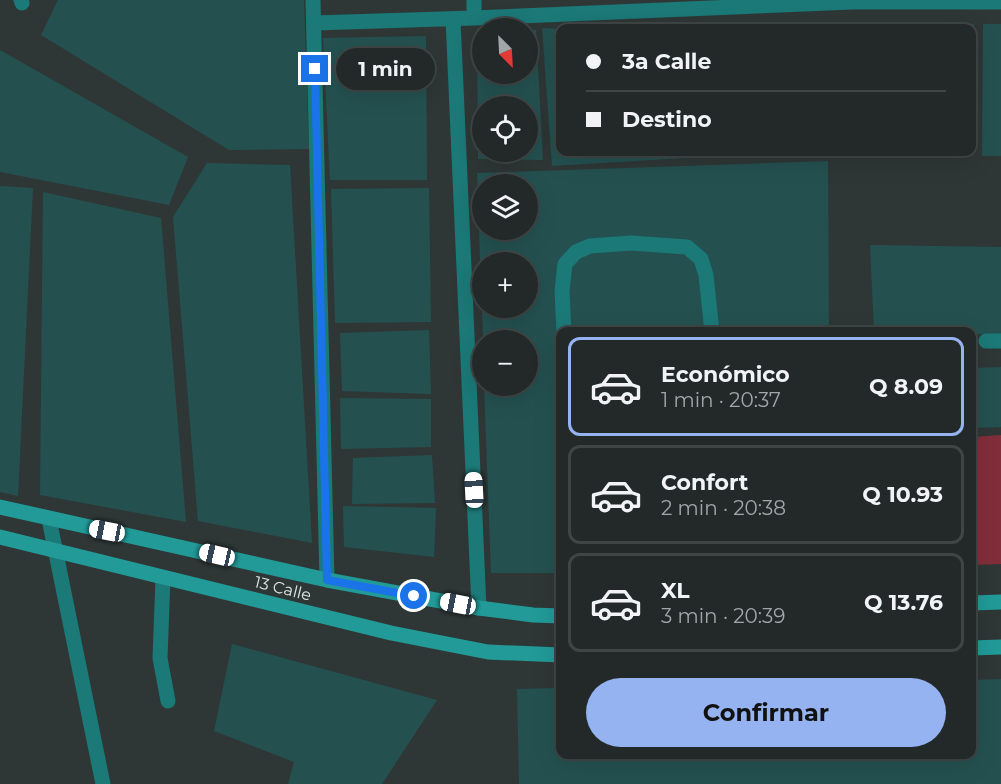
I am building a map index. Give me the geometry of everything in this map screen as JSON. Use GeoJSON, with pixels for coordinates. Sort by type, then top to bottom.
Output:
{"type":"FeatureCollection","features":[{"type":"Feature","properties":{"kind":"street"},"geometry":{"type":"LineString","coordinates":[[314,0],[327,580]]}},
{"type":"Feature","properties":{"kind":"street"},"geometry":{"type":"LineString","coordinates":[[474,0],[474,18],[852,1],[1001,2]]}},
{"type":"Feature","properties":{"kind":"street"},"geometry":{"type":"LineString","coordinates":[[314,23],[472,18]]}},
{"type":"Feature","properties":{"kind":"street"},"geometry":{"type":"LineString","coordinates":[[453,19],[479,608]]}},
{"type":"Feature","properties":{"kind":"street"},"geometry":{"type":"LineString","coordinates":[[564,327],[562,291],[565,264],[576,252],[590,246],[631,243],[687,247],[701,259],[706,276],[711,327]]}},
{"type":"Feature","properties":{"kind":"street"},"geometry":{"type":"LineString","coordinates":[[0,507],[327,580],[479,608],[556,616]]}},
{"type":"Feature","properties":{"kind":"street"},"geometry":{"type":"LineString","coordinates":[[49,519],[103,784]]}},
{"type":"Feature","properties":{"kind":"street","name":"13 Calle"},"geometry":{"type":"LineString","coordinates":[[0,537],[392,633],[488,652],[556,655]]}},
{"type":"Feature","properties":{"kind":"street"},"geometry":{"type":"LineString","coordinates":[[163,578],[160,658],[168,701]]}},
{"type":"Feature","properties":{"kind":"street"},"geometry":{"type":"LineString","coordinates":[[976,603],[1001,602]]}},
{"type":"Feature","properties":{"kind":"street"},"geometry":{"type":"LineString","coordinates":[[976,648],[1001,647]]}},
{"type":"Feature","properties":{"kind":"shaded area"},"geometry":{"type":"Polygon","coordinates":[[[1001,435],[1001,564],[976,565],[976,437],[1001,435]]]}},
{"type":"Feature","properties":{"kind":"building"},"geometry":{"type":"Polygon","coordinates":[[[58,0],[304,0],[309,149],[229,150],[41,35],[58,0]]]}},
{"type":"Feature","properties":{"kind":"building"},"geometry":{"type":"Polygon","coordinates":[[[688,23],[737,24],[688,24],[688,23]]]}},
{"type":"Feature","properties":{"kind":"building"},"geometry":{"type":"Polygon","coordinates":[[[928,23],[928,24],[859,24],[928,23]]]}},
{"type":"Feature","properties":{"kind":"building"},"geometry":{"type":"Polygon","coordinates":[[[983,24],[1001,24],[1001,156],[982,156],[983,24]]]}},
{"type":"Feature","properties":{"kind":"building"},"geometry":{"type":"Polygon","coordinates":[[[542,28],[556,29],[556,156],[685,156],[685,158],[552,166],[542,28]]]}},
{"type":"Feature","properties":{"kind":"building"},"geometry":{"type":"Polygon","coordinates":[[[426,36],[427,180],[330,180],[323,38],[426,36]]]}},
{"type":"Feature","properties":{"kind":"building"},"geometry":{"type":"Polygon","coordinates":[[[0,50],[188,157],[169,205],[0,172],[0,50]]]}},
{"type":"Feature","properties":{"kind":"building"},"geometry":{"type":"Polygon","coordinates":[[[538,67],[543,160],[538,160],[538,96],[478,96],[477,84],[538,84],[538,67]]]}},
{"type":"Feature","properties":{"kind":"building"},"geometry":{"type":"Polygon","coordinates":[[[828,161],[829,327],[556,327],[556,573],[491,573],[484,396],[538,396],[538,330],[483,330],[482,318],[538,318],[538,252],[480,252],[479,240],[538,240],[538,174],[477,173],[828,161]]]}},
{"type":"Feature","properties":{"kind":"building"},"geometry":{"type":"Polygon","coordinates":[[[207,163],[290,165],[312,543],[198,521],[173,217],[207,163]]]}},
{"type":"Feature","properties":{"kind":"building"},"geometry":{"type":"Polygon","coordinates":[[[0,186],[33,188],[18,496],[0,492],[0,186]]]}},
{"type":"Feature","properties":{"kind":"building"},"geometry":{"type":"Polygon","coordinates":[[[429,188],[431,322],[335,323],[331,189],[429,188]]]}},
{"type":"Feature","properties":{"kind":"building"},"geometry":{"type":"Polygon","coordinates":[[[43,192],[161,218],[186,522],[40,495],[43,192]]]}},
{"type":"Feature","properties":{"kind":"building"},"geometry":{"type":"Polygon","coordinates":[[[870,245],[1001,247],[1001,334],[976,334],[976,327],[874,327],[870,245]]]}},
{"type":"Feature","properties":{"kind":"building"},"geometry":{"type":"Polygon","coordinates":[[[429,330],[431,394],[342,391],[340,333],[429,330]]]}},
{"type":"Feature","properties":{"kind":"building"},"geometry":{"type":"Polygon","coordinates":[[[1001,367],[1001,427],[976,428],[976,368],[1001,367]]]}},
{"type":"Feature","properties":{"kind":"building"},"geometry":{"type":"Polygon","coordinates":[[[340,398],[431,399],[431,447],[341,449],[340,398]]]}},
{"type":"Feature","properties":{"kind":"building"},"geometry":{"type":"Polygon","coordinates":[[[432,455],[435,503],[352,504],[353,458],[432,455]]]}},
{"type":"Feature","properties":{"kind":"building"},"geometry":{"type":"Polygon","coordinates":[[[343,506],[436,508],[434,557],[344,547],[343,506]]]}},
{"type":"Feature","properties":{"kind":"building"},"geometry":{"type":"Polygon","coordinates":[[[232,644],[437,700],[382,784],[288,784],[294,762],[214,731],[232,644]]]}},
{"type":"Feature","properties":{"kind":"building"},"geometry":{"type":"Polygon","coordinates":[[[1001,679],[1001,784],[519,784],[517,689],[556,688],[556,759],[976,759],[976,680],[1001,679]]]}},
{"type":"Feature","properties":{"kind":"route"},"geometry":{"type":"LineString","coordinates":[[315,69],[327,580],[414,596]]}}]}
